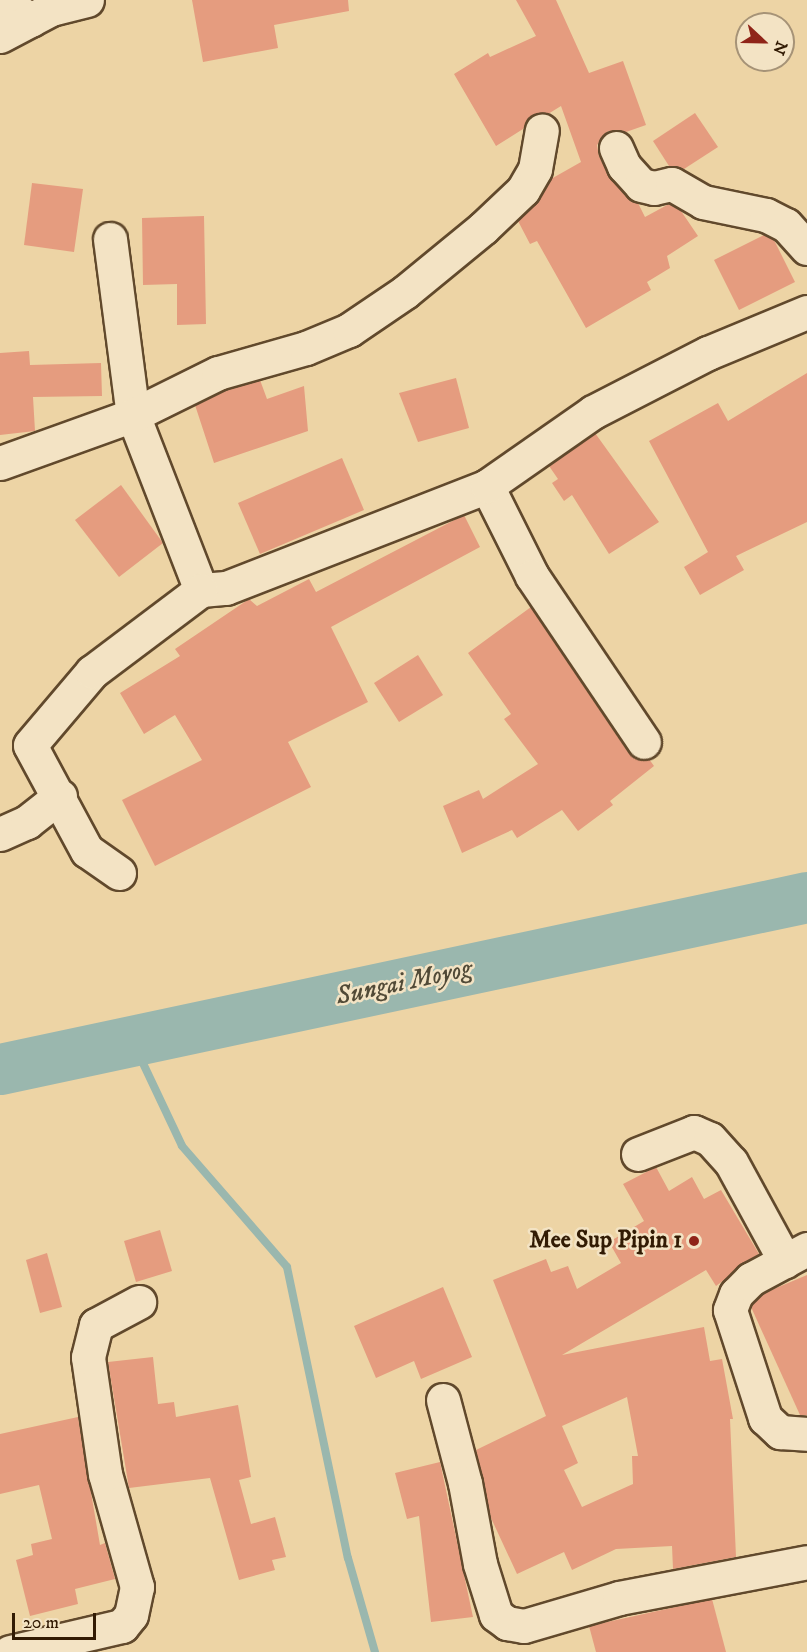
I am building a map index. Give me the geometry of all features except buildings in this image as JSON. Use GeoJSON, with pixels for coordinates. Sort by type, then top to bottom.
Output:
{"type":"FeatureCollection","features":[{"type":"Feature","properties":{"kind":"street"},"geometry":{"type":"LineString","coordinates":[[0,36],[51,9],[87,0]]}},
{"type":"Feature","properties":{"kind":"street"},"geometry":{"type":"LineString","coordinates":[[0,7],[5,3],[31,20]]}},
{"type":"Feature","properties":{"kind":"street"},"geometry":{"type":"LineString","coordinates":[[0,463],[133,415],[218,373],[306,348],[349,330],[375,313],[483,228],[523,190],[535,169],[542,131]]}},
{"type":"Feature","properties":{"kind":"street"},"geometry":{"type":"LineString","coordinates":[[615,148],[624,166],[641,185],[654,188],[672,184],[703,202],[766,215],[786,225],[807,248]]}},
{"type":"Feature","properties":{"kind":"street"},"geometry":{"type":"LineString","coordinates":[[110,239],[133,415],[201,590]]}},
{"type":"Feature","properties":{"kind":"street"},"geometry":{"type":"LineString","coordinates":[[119,873],[87,851],[60,796],[30,745],[92,672],[201,590],[226,588],[486,486],[603,406],[708,353],[807,312]]}},
{"type":"Feature","properties":{"kind":"street"},"geometry":{"type":"LineString","coordinates":[[486,486],[532,576],[645,742]]}},
{"type":"Feature","properties":{"kind":"street"},"geometry":{"type":"LineString","coordinates":[[0,834],[27,822],[60,796]]}},
{"type":"Feature","properties":{"kind":"street"},"geometry":{"type":"LineString","coordinates":[[638,1154],[694,1132],[710,1139],[731,1162],[796,1255],[751,1279],[736,1294],[730,1310],[765,1418],[780,1432],[807,1434]]}},
{"type":"Feature","properties":{"kind":"street"},"geometry":{"type":"LineString","coordinates":[[10,1652],[122,1626],[131,1615],[137,1587],[105,1474],[88,1357],[96,1325],[139,1302]]}},
{"type":"Feature","properties":{"kind":"street"},"geometry":{"type":"LineString","coordinates":[[443,1400],[465,1483],[480,1564],[496,1615],[507,1623],[524,1626],[619,1598],[807,1562]]}},
{"type":"Feature","properties":{"kind":"waterway","name":"Sungai Moyog"},"geometry":{"type":"LineString","coordinates":[[0,1069],[807,897]]}},
{"type":"Feature","properties":{"kind":"waterway"},"geometry":{"type":"LineString","coordinates":[[132,1040],[182,1146],[287,1267],[348,1558],[375,1652]]}},
{"type":"Feature","properties":{"kind":"place","name":"Mee Sup Pipin 1"},"geometry":{"type":"Point","coordinates":[694,1241]}}]}
